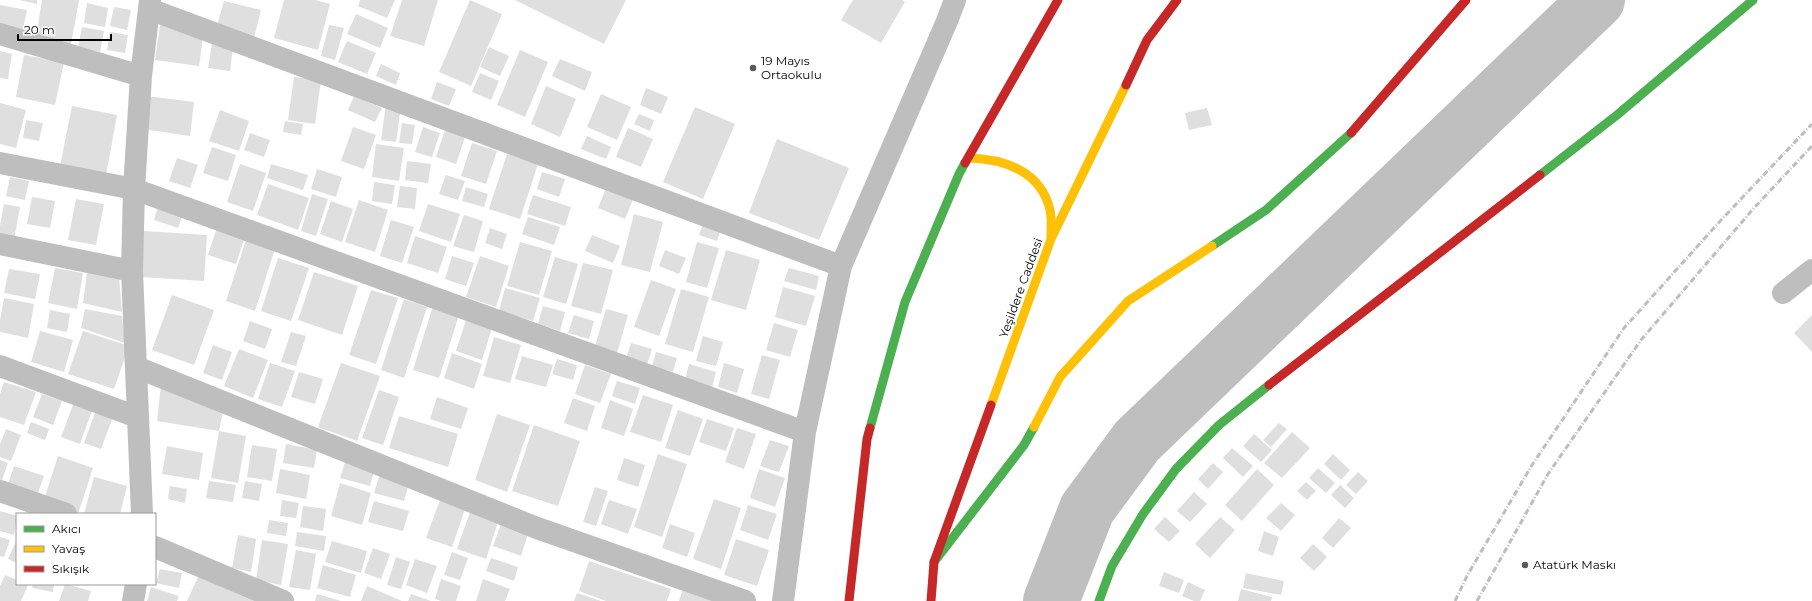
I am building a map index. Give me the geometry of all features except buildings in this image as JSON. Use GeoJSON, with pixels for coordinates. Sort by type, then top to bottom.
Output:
{"type":"FeatureCollection","features":[{"type":"Feature","properties":{"kind":"main road"},"geometry":{"type":"LineString","coordinates":[[849,601],[867,440],[905,302],[959,174],[1058,0]]}},
{"type":"Feature","properties":{"kind":"main road","name":"Yeşildere Caddesi"},"geometry":{"type":"LineString","coordinates":[[931,601],[934,562],[1051,239],[1147,40],[1177,0]]}},
{"type":"Feature","properties":{"kind":"main road"},"geometry":{"type":"LineString","coordinates":[[934,562],[1024,445],[1060,377],[1128,301],[1266,210],[1356,128],[1466,0]]}},
{"type":"Feature","properties":{"kind":"main road"},"geometry":{"type":"LineString","coordinates":[[1099,601],[1112,566],[1143,514],[1176,469],[1219,425],[1617,115],[1753,0]]}},
{"type":"Feature","properties":{"kind":"main road"},"geometry":{"type":"LineString","coordinates":[[969,158],[989,158],[1013,165],[1031,176],[1044,195],[1050,210],[1051,239]]}},
{"type":"Feature","properties":{"kind":"street"},"geometry":{"type":"LineString","coordinates":[[783,601],[805,432],[841,266],[955,0]]}},
{"type":"Feature","properties":{"kind":"street"},"geometry":{"type":"LineString","coordinates":[[142,513],[132,271],[134,189],[141,76],[150,4],[841,266]]}},
{"type":"Feature","properties":{"kind":"street"},"geometry":{"type":"LineString","coordinates":[[0,34],[141,76]]}},
{"type":"Feature","properties":{"kind":"street"},"geometry":{"type":"LineString","coordinates":[[0,163],[134,189],[805,432]]}},
{"type":"Feature","properties":{"kind":"street"},"geometry":{"type":"LineString","coordinates":[[0,244],[132,271]]}},
{"type":"Feature","properties":{"kind":"street"},"geometry":{"type":"LineString","coordinates":[[1782,293],[1812,270]]}},
{"type":"Feature","properties":{"kind":"street"},"geometry":{"type":"LineString","coordinates":[[0,366],[137,417]]}},
{"type":"Feature","properties":{"kind":"street"},"geometry":{"type":"LineString","coordinates":[[136,367],[538,528],[745,601]]}},
{"type":"Feature","properties":{"kind":"street"},"geometry":{"type":"LineString","coordinates":[[0,491],[63,513]]}},
{"type":"Feature","properties":{"kind":"street"},"geometry":{"type":"LineString","coordinates":[[156,547],[283,601]]}},
{"type":"Feature","properties":{"kind":"street"},"geometry":{"type":"LineString","coordinates":[[133,601],[136,585]]}},
{"type":"Feature","properties":{"kind":"waterway"},"geometry":{"type":"LineString","coordinates":[[1051,601],[1087,509],[1137,441],[1597,0]]}},
{"type":"Feature","properties":{"kind":"railway"},"geometry":{"type":"LineString","coordinates":[[1455,601],[1468,574],[1532,465],[1624,328],[1722,219],[1812,124]]}},
{"type":"Feature","properties":{"kind":"railway"},"geometry":{"type":"LineString","coordinates":[[1477,601],[1548,474],[1641,340],[1754,208],[1812,146]]}},
{"type":"Feature","properties":{"kind":"traffic: fast"},"geometry":{"type":"LineString","coordinates":[[1540,175],[1617,115],[1753,0]]}},
{"type":"Feature","properties":{"kind":"traffic: fast"},"geometry":{"type":"LineString","coordinates":[[1212,246],[1266,210],[1351,133]]}},
{"type":"Feature","properties":{"kind":"traffic: fast"},"geometry":{"type":"LineString","coordinates":[[870,428],[905,302],[965,163]]}},
{"type":"Feature","properties":{"kind":"traffic: fast"},"geometry":{"type":"LineString","coordinates":[[1099,601],[1112,566],[1143,514],[1176,469],[1219,425],[1269,385]]}},
{"type":"Feature","properties":{"kind":"traffic: fast"},"geometry":{"type":"LineString","coordinates":[[934,562],[1024,445],[1034,427]]}},
{"type":"Feature","properties":{"kind":"traffic: slow"},"geometry":{"type":"LineString","coordinates":[[991,405],[1051,239],[1126,85]]}},
{"type":"Feature","properties":{"kind":"traffic: slow"},"geometry":{"type":"LineString","coordinates":[[969,158],[995,161],[1008,165],[1030,177],[1045,197],[1050,210],[1051,238]]}},
{"type":"Feature","properties":{"kind":"traffic: slow"},"geometry":{"type":"LineString","coordinates":[[1034,427],[1060,377],[1128,301],[1212,246]]}},
{"type":"Feature","properties":{"kind":"traffic: jam"},"geometry":{"type":"LineString","coordinates":[[965,163],[1058,0]]}},
{"type":"Feature","properties":{"kind":"traffic: jam"},"geometry":{"type":"LineString","coordinates":[[1126,85],[1147,40],[1177,0]]}},
{"type":"Feature","properties":{"kind":"traffic: jam"},"geometry":{"type":"LineString","coordinates":[[1351,133],[1466,0]]}},
{"type":"Feature","properties":{"kind":"traffic: jam"},"geometry":{"type":"LineString","coordinates":[[1269,385],[1540,175]]}},
{"type":"Feature","properties":{"kind":"traffic: jam"},"geometry":{"type":"LineString","coordinates":[[931,601],[934,562],[991,405]]}},
{"type":"Feature","properties":{"kind":"traffic: jam"},"geometry":{"type":"LineString","coordinates":[[849,601],[867,439],[870,428]]}},
{"type":"Feature","properties":{"kind":"place","name":"19 Mayıs Ortaokulu"},"geometry":{"type":"Point","coordinates":[753,68]}},
{"type":"Feature","properties":{"kind":"place","name":"Atatürk Maskı"},"geometry":{"type":"Point","coordinates":[1525,565]}}]}
